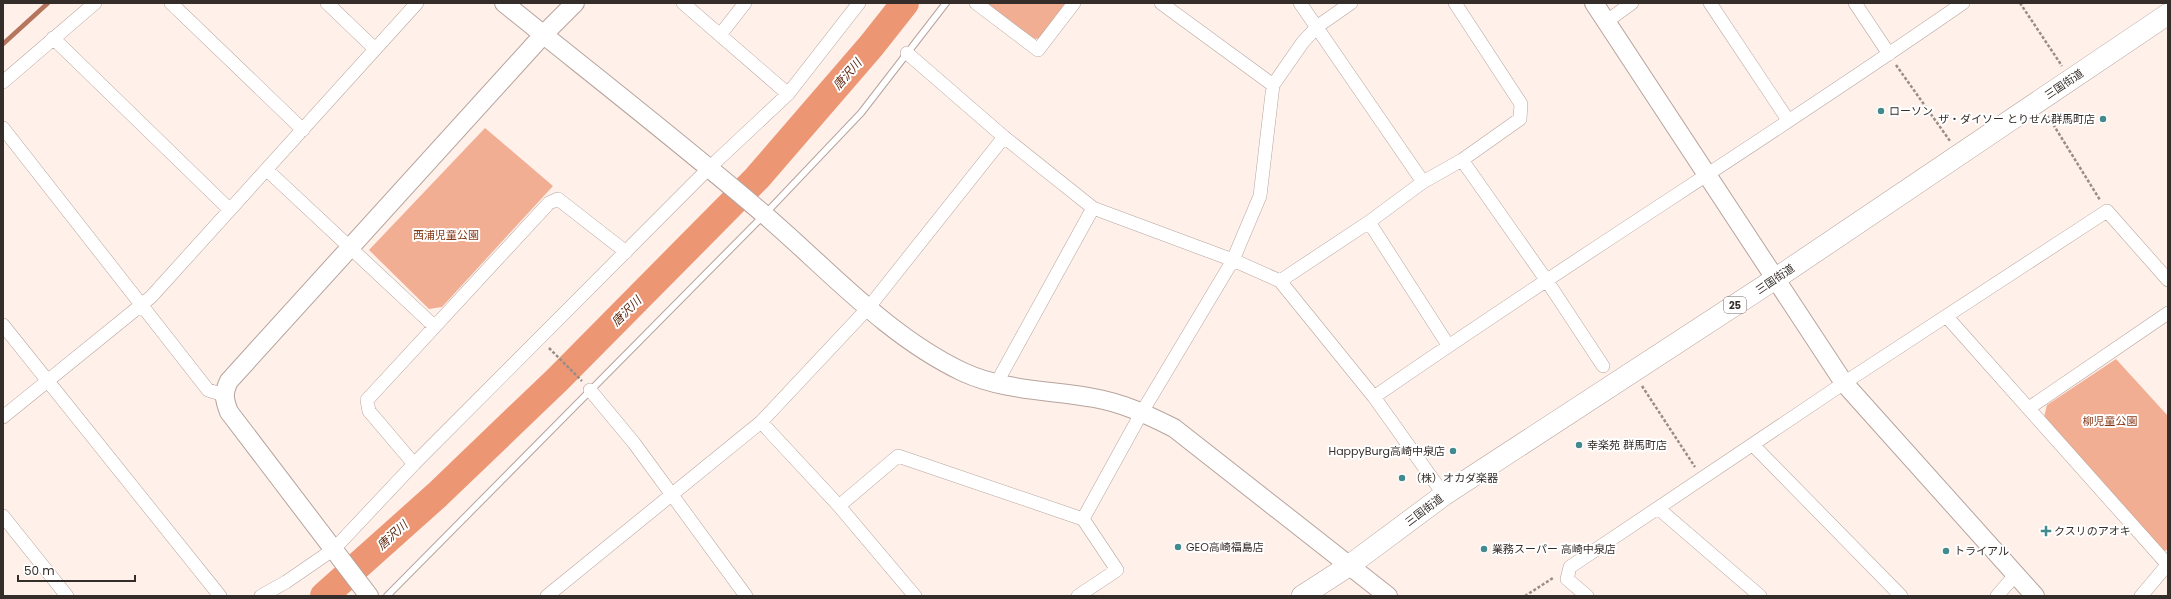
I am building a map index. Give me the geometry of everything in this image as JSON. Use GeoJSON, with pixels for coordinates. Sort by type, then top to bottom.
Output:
{"type":"FeatureCollection","features":[{"type":"Feature","properties":{"kind":"main road","name":"三国街道"},"geometry":{"type":"LineString","coordinates":[[1302,596],[1350,565],[1444,495],[1775,279],[2168,14]]}},
{"type":"Feature","properties":{"kind":"street"},"geometry":{"type":"LineString","coordinates":[[3,82],[95,3]]}},
{"type":"Feature","properties":{"kind":"street"},"geometry":{"type":"LineString","coordinates":[[171,3],[302,130]]}},
{"type":"Feature","properties":{"kind":"street"},"geometry":{"type":"LineString","coordinates":[[327,3],[375,49]]}},
{"type":"Feature","properties":{"kind":"street"},"geometry":{"type":"LineString","coordinates":[[3,417],[48,383],[151,297],[417,3]]}},
{"type":"Feature","properties":{"kind":"street"},"geometry":{"type":"LineString","coordinates":[[504,3],[763,213],[836,280],[914,344],[963,372],[996,384],[1096,398],[1142,412],[1174,428],[1388,596]]}},
{"type":"Feature","properties":{"kind":"street"},"geometry":{"type":"LineString","coordinates":[[369,596],[229,412],[224,395],[229,381],[543,35],[575,3]]}},
{"type":"Feature","properties":{"kind":"street"},"geometry":{"type":"LineString","coordinates":[[683,3],[788,94]]}},
{"type":"Feature","properties":{"kind":"street"},"geometry":{"type":"LineString","coordinates":[[720,35],[745,3]]}},
{"type":"Feature","properties":{"kind":"street"},"geometry":{"type":"LineString","coordinates":[[261,596],[337,553],[414,464],[626,252],[711,171],[788,94],[859,3]]}},
{"type":"Feature","properties":{"kind":"street"},"geometry":{"type":"LineString","coordinates":[[976,3],[1038,50],[1074,3]]}},
{"type":"Feature","properties":{"kind":"street"},"geometry":{"type":"LineString","coordinates":[[1161,3],[1273,84]]}},
{"type":"Feature","properties":{"kind":"street"},"geometry":{"type":"LineString","coordinates":[[1300,3],[1318,26],[1423,182]]}},
{"type":"Feature","properties":{"kind":"street"},"geometry":{"type":"LineString","coordinates":[[1083,519],[1142,412],[1233,260],[1260,196],[1273,84],[1303,42],[1318,26],[1351,3]]}},
{"type":"Feature","properties":{"kind":"street"},"geometry":{"type":"LineString","coordinates":[[1280,281],[1369,222],[1423,182],[1462,160],[1520,119],[1521,104],[1455,3]]}},
{"type":"Feature","properties":{"kind":"street"},"geometry":{"type":"LineString","coordinates":[[1594,3],[1844,384],[2035,596]]}},
{"type":"Feature","properties":{"kind":"street"},"geometry":{"type":"LineString","coordinates":[[1607,21],[1632,3]]}},
{"type":"Feature","properties":{"kind":"street"},"geometry":{"type":"LineString","coordinates":[[1710,3],[1788,120]]}},
{"type":"Feature","properties":{"kind":"street"},"geometry":{"type":"LineString","coordinates":[[1855,3],[1889,54]]}},
{"type":"Feature","properties":{"kind":"street"},"geometry":{"type":"LineString","coordinates":[[1374,397],[1448,345],[1707,176],[1963,3]]}},
{"type":"Feature","properties":{"kind":"street"},"geometry":{"type":"LineString","coordinates":[[53,38],[229,210]]}},
{"type":"Feature","properties":{"kind":"street"},"geometry":{"type":"LineString","coordinates":[[908,54],[1004,137],[1093,208],[1233,260],[1280,281],[1374,397],[1444,495]]}},
{"type":"Feature","properties":{"kind":"street"},"geometry":{"type":"LineString","coordinates":[[3,128],[208,390],[224,395]]}},
{"type":"Feature","properties":{"kind":"street"},"geometry":{"type":"LineString","coordinates":[[549,595],[671,493],[761,422],[869,307],[1004,137]]}},
{"type":"Feature","properties":{"kind":"street"},"geometry":{"type":"LineString","coordinates":[[1462,160],[1547,281],[1603,366]]}},
{"type":"Feature","properties":{"kind":"street"},"geometry":{"type":"LineString","coordinates":[[267,170],[434,326]]}},
{"type":"Feature","properties":{"kind":"street"},"geometry":{"type":"LineString","coordinates":[[414,464],[370,411],[367,400],[549,203],[558,199],[626,252]]}},
{"type":"Feature","properties":{"kind":"street"},"geometry":{"type":"LineString","coordinates":[[996,384],[1093,208]]}},
{"type":"Feature","properties":{"kind":"street"},"geometry":{"type":"LineString","coordinates":[[1587,596],[1567,579],[1570,567],[2107,211],[2168,280]]}},
{"type":"Feature","properties":{"kind":"street"},"geometry":{"type":"LineString","coordinates":[[1369,222],[1448,345]]}},
{"type":"Feature","properties":{"kind":"street"},"geometry":{"type":"LineString","coordinates":[[2029,408],[2168,313]]}},
{"type":"Feature","properties":{"kind":"street"},"geometry":{"type":"LineString","coordinates":[[1947,317],[2168,565],[2140,596]]}},
{"type":"Feature","properties":{"kind":"street"},"geometry":{"type":"LineString","coordinates":[[3,325],[220,596]]}},
{"type":"Feature","properties":{"kind":"street"},"geometry":{"type":"LineString","coordinates":[[586,386],[671,493],[746,596]]}},
{"type":"Feature","properties":{"kind":"street"},"geometry":{"type":"LineString","coordinates":[[761,422],[839,506],[915,596]]}},
{"type":"Feature","properties":{"kind":"street"},"geometry":{"type":"LineString","coordinates":[[1753,445],[1901,596]]}},
{"type":"Feature","properties":{"kind":"street"},"geometry":{"type":"LineString","coordinates":[[839,506],[898,456],[1083,519],[1117,570],[1078,596]]}},
{"type":"Feature","properties":{"kind":"street"},"geometry":{"type":"LineString","coordinates":[[1659,508],[1760,596]]}},
{"type":"Feature","properties":{"kind":"street"},"geometry":{"type":"LineString","coordinates":[[3,516],[67,596]]}},
{"type":"Feature","properties":{"kind":"street"},"geometry":{"type":"LineString","coordinates":[[1997,596],[2015,575]]}},
{"type":"Feature","properties":{"kind":"lane"},"geometry":{"type":"LineString","coordinates":[[387,596],[586,386],[763,213],[861,113],[946,3]]}},
{"type":"Feature","properties":{"kind":"path"},"geometry":{"type":"LineString","coordinates":[[2020,3],[2071,80]]}},
{"type":"Feature","properties":{"kind":"path"},"geometry":{"type":"LineString","coordinates":[[1889,54],[1960,155]]}},
{"type":"Feature","properties":{"kind":"path"},"geometry":{"type":"LineString","coordinates":[[2038,102],[2107,211]]}},
{"type":"Feature","properties":{"kind":"path"},"geometry":{"type":"LineString","coordinates":[[549,348],[586,386]]}},
{"type":"Feature","properties":{"kind":"path"},"geometry":{"type":"LineString","coordinates":[[1633,372],[1702,479]]}},
{"type":"Feature","properties":{"kind":"path"},"geometry":{"type":"LineString","coordinates":[[1525,596],[1570,567]]}},
{"type":"Feature","properties":{"kind":"green space"},"geometry":{"type":"Polygon","coordinates":[[[985,3],[1068,3],[1041,38],[1035,39],[985,3]]]}},
{"type":"Feature","properties":{"kind":"green space","name":"西浦児童公園"},"geometry":{"type":"Polygon","coordinates":[[[485,128],[553,186],[442,307],[429,309],[369,250],[485,128]]]}},
{"type":"Feature","properties":{"kind":"green space","name":"柳児童公園"},"geometry":{"type":"Polygon","coordinates":[[[2116,359],[2168,416],[2168,550],[2162,551],[2044,417],[2047,405],[2116,359]]]}},
{"type":"Feature","properties":{"kind":"waterway"},"geometry":{"type":"LineString","coordinates":[[3,44],[48,3]]}},
{"type":"Feature","properties":{"kind":"waterway","name":"唐沢川"},"geometry":{"type":"LineString","coordinates":[[324,596],[437,495],[558,379],[757,178],[871,46],[905,3]]}},
{"type":"Feature","properties":{"kind":"place","name":"ローソン"},"geometry":{"type":"Point","coordinates":[1881,111]}},
{"type":"Feature","properties":{"kind":"place","name":"ザ・ダイソー とりせん群馬町店"},"geometry":{"type":"Point","coordinates":[2103,119]}},
{"type":"Feature","properties":{"kind":"place","name":"幸楽苑 群馬町店"},"geometry":{"type":"Point","coordinates":[1579,445]}},
{"type":"Feature","properties":{"kind":"place","name":"HappyBurg高崎中泉店"},"geometry":{"type":"Point","coordinates":[1453,451]}},
{"type":"Feature","properties":{"kind":"place","name":"（株）オカダ楽器"},"geometry":{"type":"Point","coordinates":[1402,478]}},
{"type":"Feature","properties":{"kind":"place","name":"クスリのアオキ"},"geometry":{"type":"Point","coordinates":[2046,531]}},
{"type":"Feature","properties":{"kind":"place","name":"GEO高崎福島店"},"geometry":{"type":"Point","coordinates":[1178,547]}},
{"type":"Feature","properties":{"kind":"place","name":"業務スーパー 高崎中泉店"},"geometry":{"type":"Point","coordinates":[1484,549]}},
{"type":"Feature","properties":{"kind":"place","name":"トライアル"},"geometry":{"type":"Point","coordinates":[1946,551]}}]}
